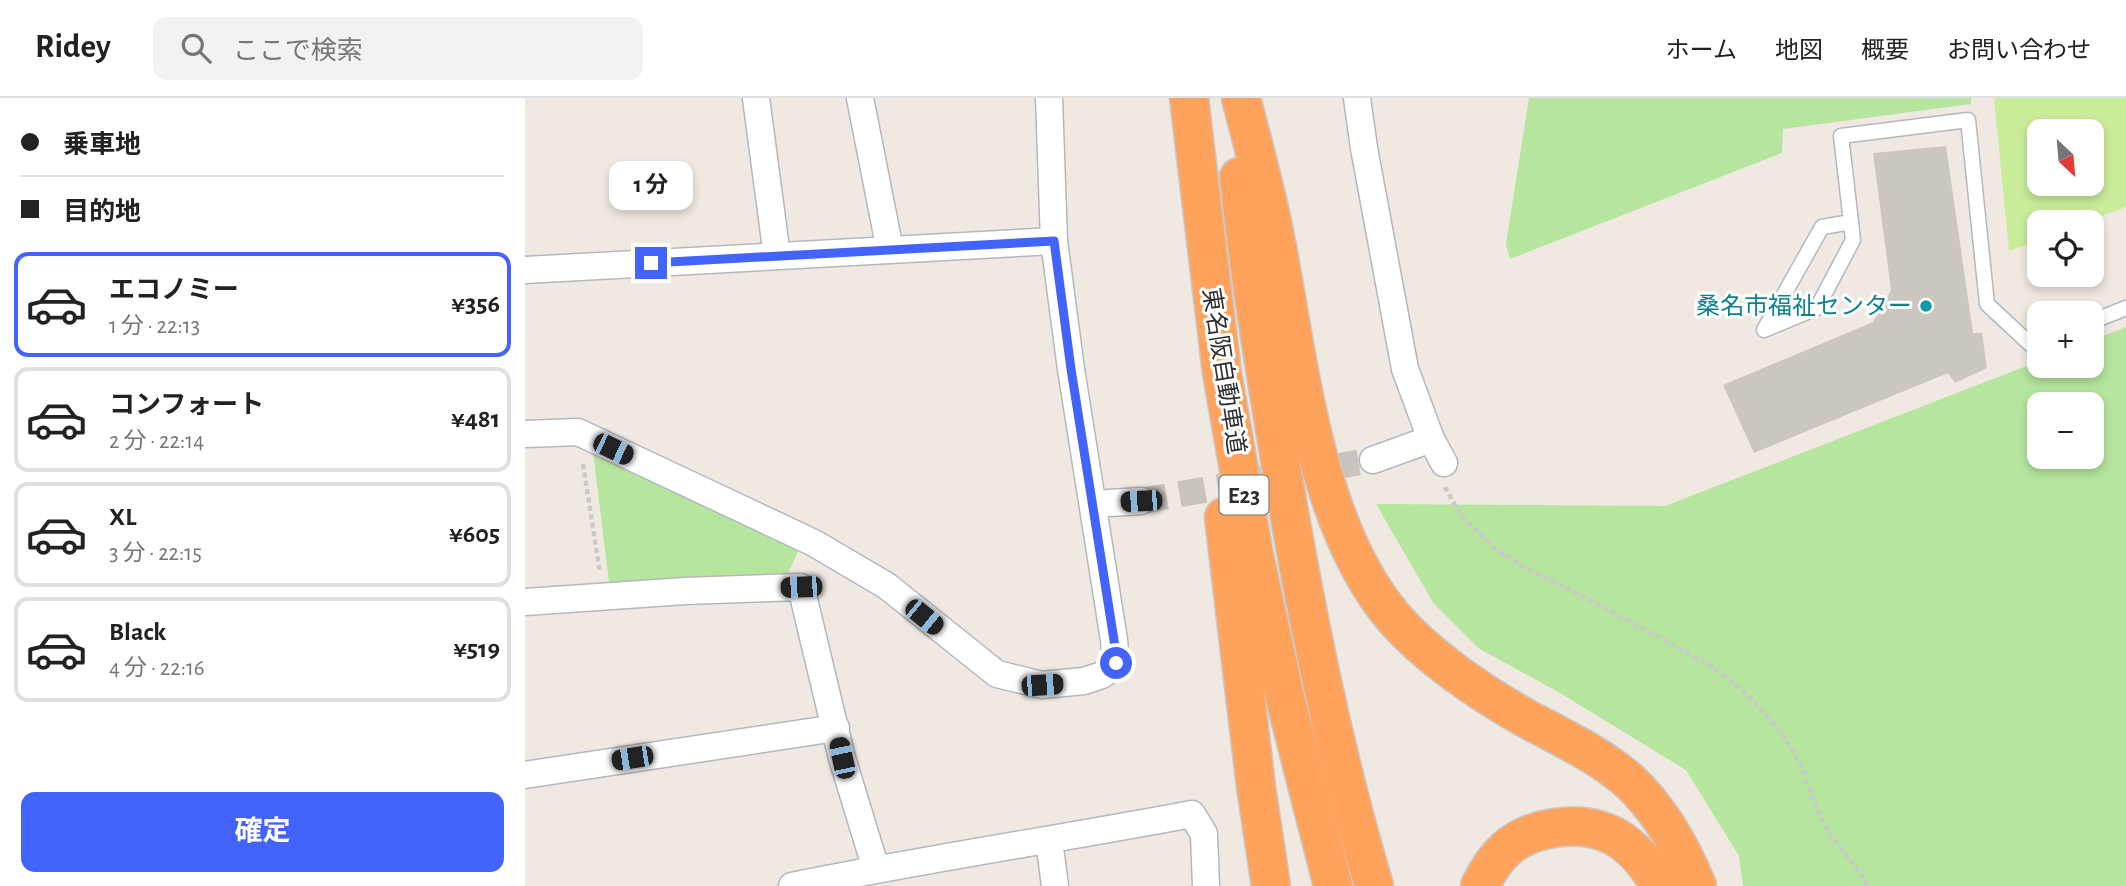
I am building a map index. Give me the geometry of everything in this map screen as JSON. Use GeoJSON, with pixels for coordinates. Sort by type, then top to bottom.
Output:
{"type":"FeatureCollection","features":[{"type":"Feature","properties":{"kind":"highway"},"geometry":{"type":"LineString","coordinates":[[1187,98],[1188,221],[1256,787],[1271,886]]}},
{"type":"Feature","properties":{"kind":"highway","name":"東名阪自動車道"},"geometry":{"type":"LineString","coordinates":[[1187,98],[1222,373],[1254,555],[1285,698],[1333,886]]}},
{"type":"Feature","properties":{"kind":"highway","name":"東名阪自動車道"},"geometry":{"type":"LineString","coordinates":[[1231,98],[1264,365],[1294,545],[1324,689],[1374,886]]}},
{"type":"Feature","properties":{"kind":"highway"},"geometry":{"type":"LineString","coordinates":[[1241,98],[1272,226],[1316,447],[1333,506],[1366,578],[1394,617],[1447,666],[1525,718],[1606,763],[1630,781],[1665,823],[1685,856],[1697,886]]}},
{"type":"Feature","properties":{"kind":"highway"},"geometry":{"type":"LineString","coordinates":[[1481,886],[1484,877],[1505,849],[1538,830],[1579,826],[1608,833],[1636,853],[1660,886]]}},
{"type":"Feature","properties":{"kind":"street"},"geometry":{"type":"LineString","coordinates":[[756,98],[777,256]]}},
{"type":"Feature","properties":{"kind":"street"},"geometry":{"type":"LineString","coordinates":[[860,98],[890,250]]}},
{"type":"Feature","properties":{"kind":"street"},"geometry":{"type":"LineString","coordinates":[[525,434],[578,432],[814,543],[887,586],[997,674],[1042,685],[1084,681],[1102,675],[1116,663],[1114,640],[1071,369],[1054,241],[1049,98]]}},
{"type":"Feature","properties":{"kind":"street"},"geometry":{"type":"LineString","coordinates":[[1357,98],[1405,369],[1431,439],[1444,463]]}},
{"type":"Feature","properties":{"kind":"street"},"geometry":{"type":"LineString","coordinates":[[525,270],[1054,241]]}},
{"type":"Feature","properties":{"kind":"street"},"geometry":{"type":"LineString","coordinates":[[1373,460],[1431,439]]}},
{"type":"Feature","properties":{"kind":"street"},"geometry":{"type":"LineString","coordinates":[[1093,504],[1141,501]]}},
{"type":"Feature","properties":{"kind":"street"},"geometry":{"type":"LineString","coordinates":[[814,543],[801,587],[842,758],[876,869]]}},
{"type":"Feature","properties":{"kind":"street"},"geometry":{"type":"LineString","coordinates":[[525,602],[685,591],[801,587]]}},
{"type":"Feature","properties":{"kind":"street"},"geometry":{"type":"LineString","coordinates":[[525,775],[835,728]]}},
{"type":"Feature","properties":{"kind":"street"},"geometry":{"type":"LineString","coordinates":[[792,886],[1192,814],[1204,834],[1206,886]]}},
{"type":"Feature","properties":{"kind":"street"},"geometry":{"type":"LineString","coordinates":[[1047,841],[1055,886]]}},
{"type":"Feature","properties":{"kind":"lane"},"geometry":{"type":"LineString","coordinates":[[1851,222],[1822,227],[1764,330],[1817,308],[1853,240],[1851,222],[1841,136],[1968,120],[1987,304],[2027,341]]}},
{"type":"Feature","properties":{"kind":"lane"},"geometry":{"type":"LineString","coordinates":[[2104,316],[2126,307]]}},
{"type":"Feature","properties":{"kind":"path"},"geometry":{"type":"LineString","coordinates":[[578,432],[604,598]]}},
{"type":"Feature","properties":{"kind":"path"},"geometry":{"type":"LineString","coordinates":[[1444,463],[1438,471],[1461,516],[1496,550],[1711,666],[1763,711],[1783,735],[1800,763],[1829,833],[1867,886]]}},
{"type":"Feature","properties":{"kind":"green space"},"geometry":{"type":"Polygon","coordinates":[[[1529,98],[1971,98],[1971,104],[1783,129],[1782,153],[1510,259],[1506,244],[1529,98]]]}},
{"type":"Feature","properties":{"kind":"green space"},"geometry":{"type":"Polygon","coordinates":[[[1994,98],[2126,98],[2126,207],[2104,215],[2104,210],[2027,210],[2027,244],[2009,251],[1994,98]]]}},
{"type":"Feature","properties":{"kind":"green space"},"geometry":{"type":"Polygon","coordinates":[[[2126,327],[2126,886],[1743,886],[1739,856],[1686,770],[1560,693],[1478,648],[1434,604],[1376,504],[1665,506],[2027,366],[2027,378],[2104,378],[2104,336],[2126,327]]]}},
{"type":"Feature","properties":{"kind":"green space"},"geometry":{"type":"Polygon","coordinates":[[[593,452],[800,547],[787,575],[610,590],[593,452]]]}},
{"type":"Feature","properties":{"kind":"building","name":"桑名市福祉センター"},"geometry":{"type":"Polygon","coordinates":[[[1946,146],[1973,333],[1982,333],[1987,368],[1955,383],[1948,373],[1754,453],[1723,385],[1873,322],[1891,290],[1873,153],[1946,146]]]}},
{"type":"Feature","properties":{"kind":"tunnel"},"geometry":{"type":"LineString","coordinates":[[1141,501],[1373,460]]}},
{"type":"Feature","properties":{"kind":"place","name":"桑名市福祉センター"},"geometry":{"type":"Point","coordinates":[1926,306]}},
{"type":"Feature","properties":{"kind":"route"},"geometry":{"type":"LineString","coordinates":[[651,263],[1054,241],[1116,663]]}}]}
